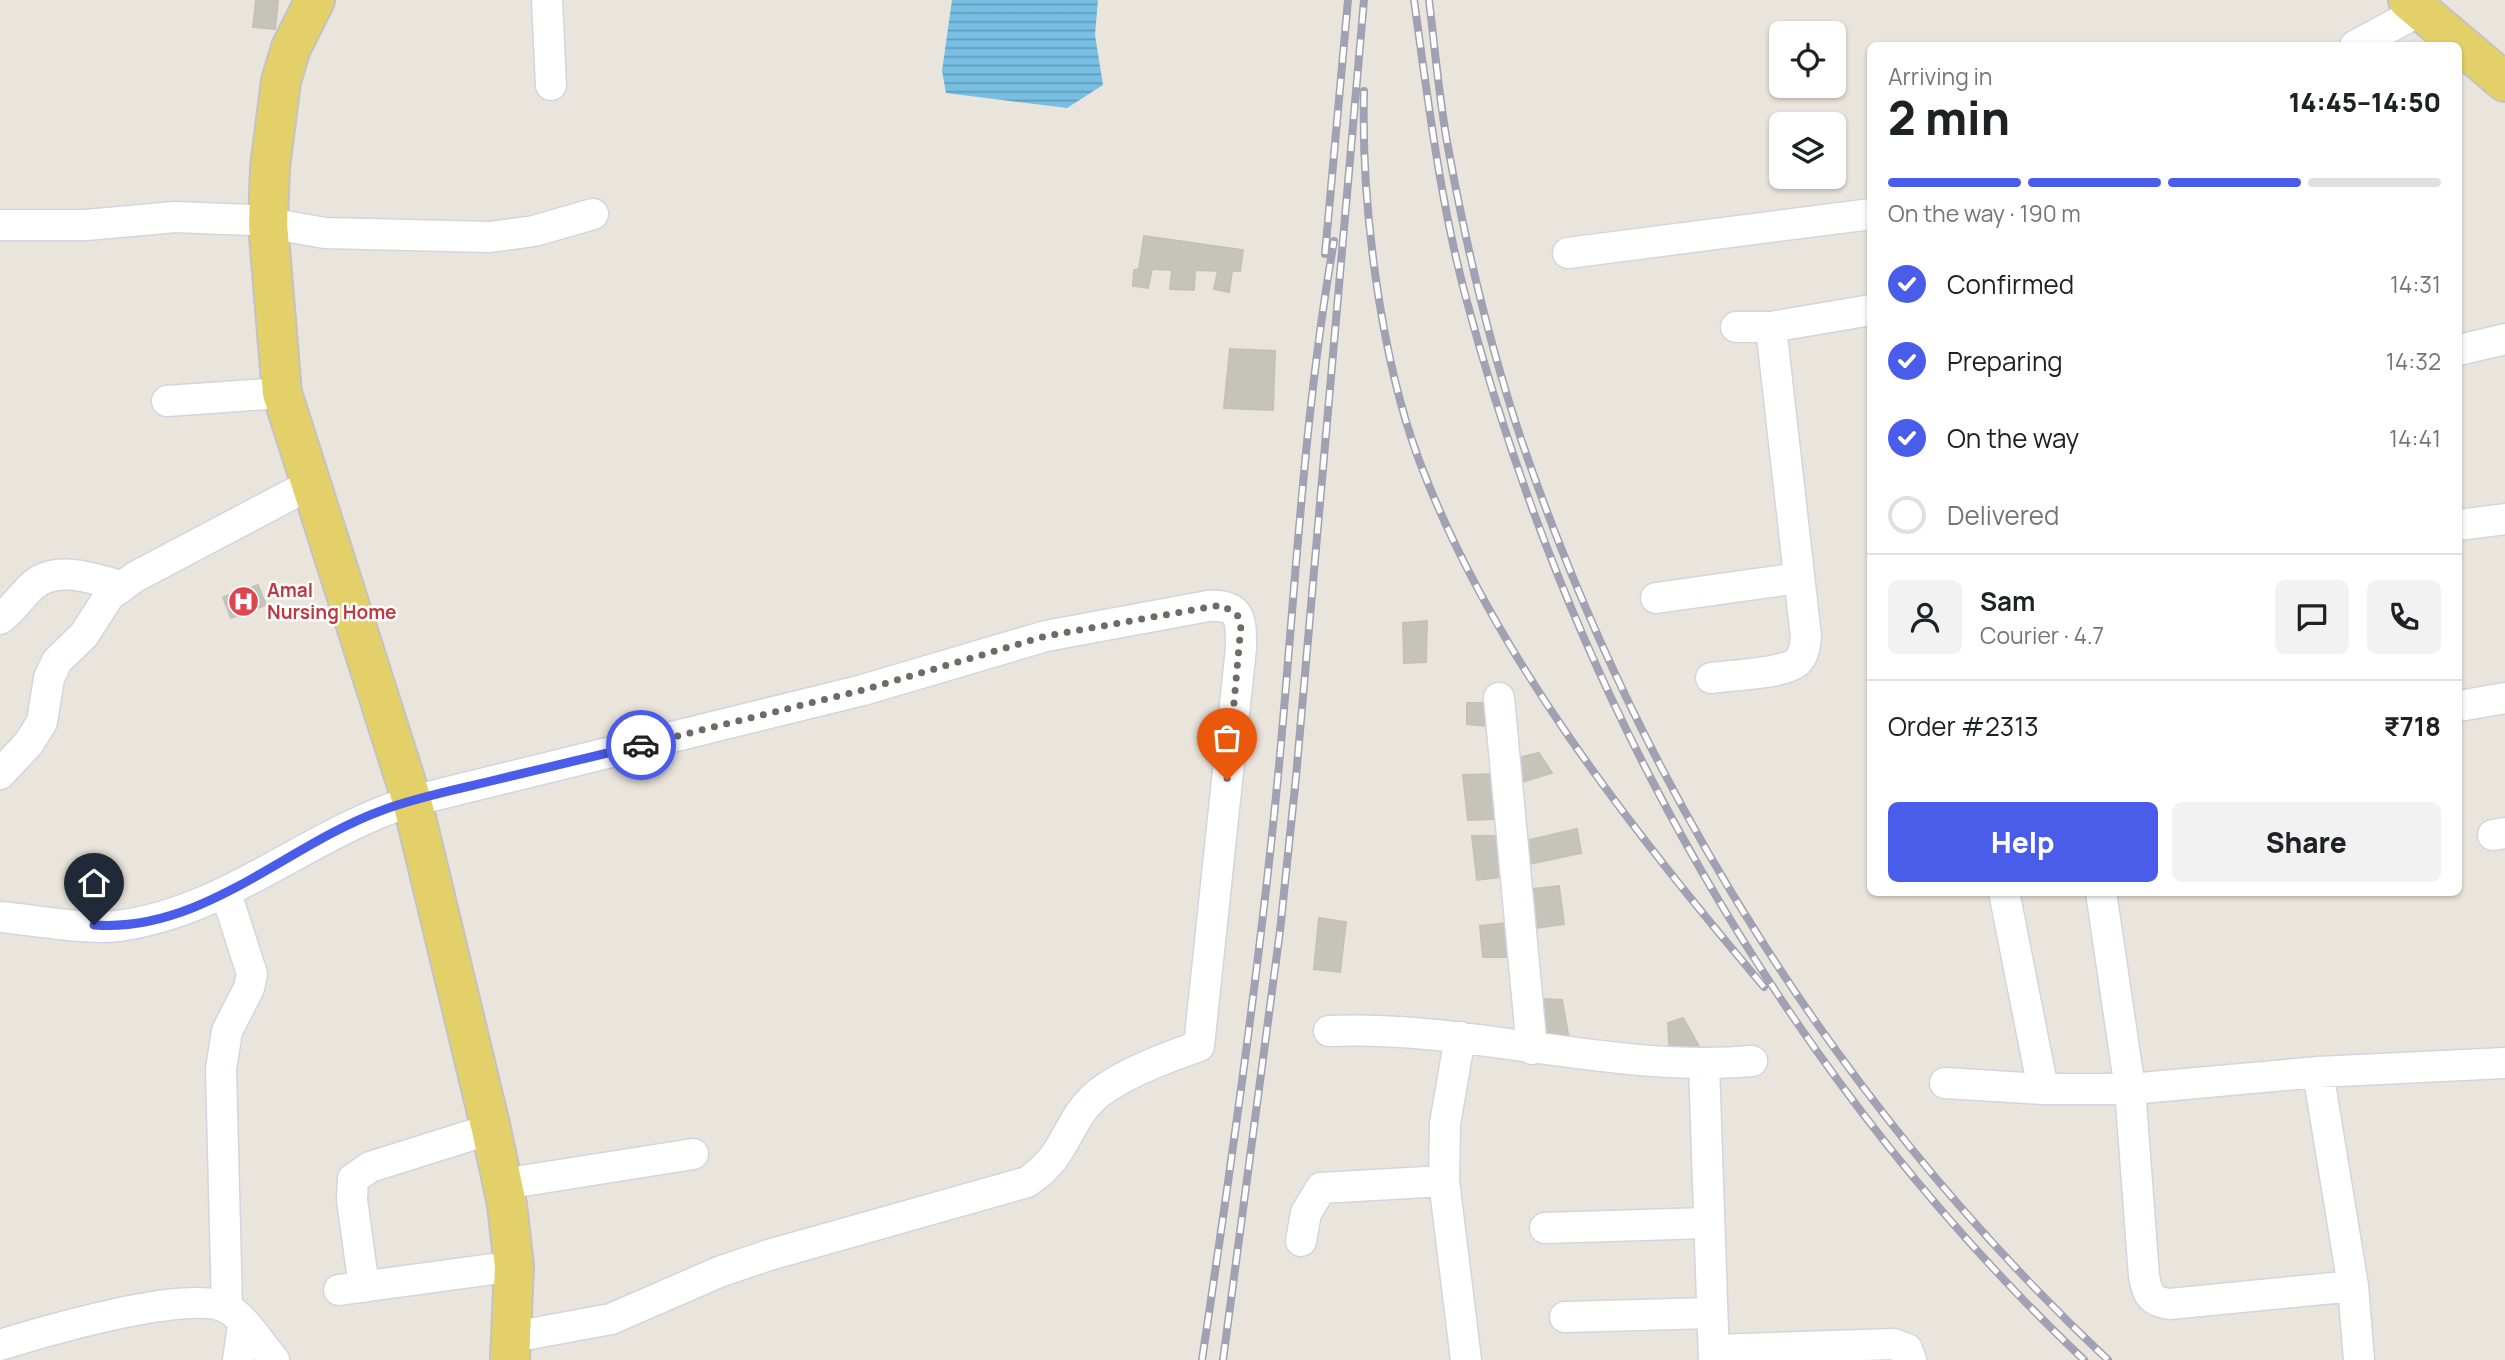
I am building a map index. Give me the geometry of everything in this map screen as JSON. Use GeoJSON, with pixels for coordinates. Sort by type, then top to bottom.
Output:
{"type":"FeatureCollection","features":[{"type":"Feature","properties":{"kind":"main road"},"geometry":{"type":"LineString","coordinates":[[314,0],[291,48],[281,81],[271,154],[268,224],[282,393],[412,801],[491,1129],[503,1184],[514,1266],[511,1349]]}},
{"type":"Feature","properties":{"kind":"main road"},"geometry":{"type":"LineString","coordinates":[[2415,5],[2458,42]]}},
{"type":"Feature","properties":{"kind":"main road"},"geometry":{"type":"LineString","coordinates":[[2462,45],[2505,82]]}},
{"type":"Feature","properties":{"kind":"street"},"geometry":{"type":"LineString","coordinates":[[547,0],[551,85]]}},
{"type":"Feature","properties":{"kind":"street"},"geometry":{"type":"LineString","coordinates":[[2361,42],[2415,5]]}},
{"type":"Feature","properties":{"kind":"street"},"geometry":{"type":"LineString","coordinates":[[0,225],[86,225],[175,217],[268,224],[325,233],[490,237],[534,232],[593,214]]}},
{"type":"Feature","properties":{"kind":"street"},"geometry":{"type":"LineString","coordinates":[[1568,253],[1867,215]]}},
{"type":"Feature","properties":{"kind":"street"},"geometry":{"type":"LineString","coordinates":[[1735,327],[1771,327],[1867,311]]}},
{"type":"Feature","properties":{"kind":"street"},"geometry":{"type":"LineString","coordinates":[[1711,678],[1782,668],[1796,663],[1804,652],[1806,637],[1771,327]]}},
{"type":"Feature","properties":{"kind":"street"},"geometry":{"type":"LineString","coordinates":[[2462,349],[2505,339]]}},
{"type":"Feature","properties":{"kind":"street"},"geometry":{"type":"LineString","coordinates":[[167,401],[282,393]]}},
{"type":"Feature","properties":{"kind":"street"},"geometry":{"type":"LineString","coordinates":[[0,774],[29,743],[42,722],[52,670],[84,635],[109,596],[120,586],[311,484]]}},
{"type":"Feature","properties":{"kind":"street"},"geometry":{"type":"LineString","coordinates":[[2462,525],[2505,519]]}},
{"type":"Feature","properties":{"kind":"street"},"geometry":{"type":"LineString","coordinates":[[0,619],[37,582],[49,576],[78,576],[120,586]]}},
{"type":"Feature","properties":{"kind":"street"},"geometry":{"type":"LineString","coordinates":[[1656,598],[1799,578]]}},
{"type":"Feature","properties":{"kind":"street"},"geometry":{"type":"LineString","coordinates":[[0,917],[114,926],[184,912],[226,893],[300,849],[381,811],[412,801],[863,690],[1046,636],[1208,606],[1230,608],[1241,625],[1199,1046],[1158,1062],[1092,1099],[1056,1158],[1027,1182],[769,1255],[719,1272],[611,1318],[511,1349]]}},
{"type":"Feature","properties":{"kind":"street"},"geometry":{"type":"LineString","coordinates":[[1499,698],[1532,1049]]}},
{"type":"Feature","properties":{"kind":"street"},"geometry":{"type":"LineString","coordinates":[[2465,705],[2505,698]]}},
{"type":"Feature","properties":{"kind":"street"},"geometry":{"type":"LineString","coordinates":[[226,893],[251,974],[249,988],[227,1031],[221,1069],[238,1360]]}},
{"type":"Feature","properties":{"kind":"street"},"geometry":{"type":"LineString","coordinates":[[2005,896],[2043,1089]]}},
{"type":"Feature","properties":{"kind":"street"},"geometry":{"type":"LineString","coordinates":[[2102,896],[2130,1089],[2144,1276],[2150,1297],[2158,1303],[2170,1304],[2353,1286]]}},
{"type":"Feature","properties":{"kind":"street"},"geometry":{"type":"LineString","coordinates":[[1329,1031],[1360,1030],[1460,1037],[1532,1049],[1704,1065],[1752,1061]]}},
{"type":"Feature","properties":{"kind":"street"},"geometry":{"type":"LineString","coordinates":[[1460,1037],[1446,1124],[1444,1181],[1466,1360]]}},
{"type":"Feature","properties":{"kind":"street"},"geometry":{"type":"LineString","coordinates":[[1945,1083],[2043,1089],[2130,1089],[2318,1072],[2505,1063]]}},
{"type":"Feature","properties":{"kind":"street"},"geometry":{"type":"LineString","coordinates":[[1704,1065],[1707,1223],[1714,1355],[1893,1344],[1907,1349],[1911,1360]]}},
{"type":"Feature","properties":{"kind":"street"},"geometry":{"type":"LineString","coordinates":[[2318,1072],[2353,1286],[2359,1360]]}},
{"type":"Feature","properties":{"kind":"street"},"geometry":{"type":"LineString","coordinates":[[491,1129],[370,1167],[353,1178],[352,1288],[514,1266]]}},
{"type":"Feature","properties":{"kind":"street"},"geometry":{"type":"LineString","coordinates":[[503,1184],[693,1154]]}},
{"type":"Feature","properties":{"kind":"street"},"geometry":{"type":"LineString","coordinates":[[1301,1241],[1306,1213],[1321,1188],[1444,1181]]}},
{"type":"Feature","properties":{"kind":"street"},"geometry":{"type":"LineString","coordinates":[[1545,1228],[1707,1223]]}},
{"type":"Feature","properties":{"kind":"street"},"geometry":{"type":"LineString","coordinates":[[0,1345],[43,1346],[162,1307],[196,1304],[235,1317],[274,1360]]}},
{"type":"Feature","properties":{"kind":"street"},"geometry":{"type":"LineString","coordinates":[[1565,1317],[1712,1313]]}},
{"type":"Feature","properties":{"kind":"water"},"geometry":{"type":"Polygon","coordinates":[[[952,0],[1098,0],[1095,35],[1103,85],[1067,108],[946,93],[942,71],[952,0]]]}},
{"type":"Feature","properties":{"kind":"building"},"geometry":{"type":"Polygon","coordinates":[[[256,0],[278,0],[275,29],[253,27],[256,0]]]}},
{"type":"Feature","properties":{"kind":"building"},"geometry":{"type":"Polygon","coordinates":[[[1144,236],[1243,250],[1240,271],[1232,271],[1229,292],[1214,289],[1218,271],[1195,270],[1194,290],[1170,289],[1172,270],[1152,269],[1148,288],[1133,286],[1134,270],[1139,269],[1144,236]]]}},
{"type":"Feature","properties":{"kind":"building"},"geometry":{"type":"Polygon","coordinates":[[[1230,349],[1275,351],[1273,410],[1224,408],[1230,349]]]}},
{"type":"Feature","properties":{"kind":"building"},"geometry":{"type":"Polygon","coordinates":[[[258,585],[266,605],[231,618],[223,597],[258,585]]]}},
{"type":"Feature","properties":{"kind":"building"},"geometry":{"type":"Polygon","coordinates":[[[1427,621],[1426,662],[1404,663],[1403,623],[1427,621]]]}},
{"type":"Feature","properties":{"kind":"building"},"geometry":{"type":"Polygon","coordinates":[[[1467,703],[1495,703],[1498,727],[1467,724],[1467,703]]]}},
{"type":"Feature","properties":{"kind":"building"},"geometry":{"type":"Polygon","coordinates":[[[1539,753],[1552,773],[1519,783],[1517,758],[1539,753]]]}},
{"type":"Feature","properties":{"kind":"building"},"geometry":{"type":"Polygon","coordinates":[[[1493,774],[1496,819],[1468,820],[1463,775],[1493,774]]]}},
{"type":"Feature","properties":{"kind":"building"},"geometry":{"type":"Polygon","coordinates":[[[1577,829],[1581,853],[1529,864],[1525,841],[1577,829]]]}},
{"type":"Feature","properties":{"kind":"building"},"geometry":{"type":"Polygon","coordinates":[[[1472,836],[1497,836],[1502,877],[1477,880],[1472,836]]]}},
{"type":"Feature","properties":{"kind":"building"},"geometry":{"type":"Polygon","coordinates":[[[1559,886],[1564,924],[1535,928],[1533,889],[1559,886]]]}},
{"type":"Feature","properties":{"kind":"building"},"geometry":{"type":"Polygon","coordinates":[[[1319,918],[1346,922],[1340,972],[1314,969],[1319,918]]]}},
{"type":"Feature","properties":{"kind":"building"},"geometry":{"type":"Polygon","coordinates":[[[1506,923],[1510,957],[1483,957],[1480,926],[1506,923]]]}},
{"type":"Feature","properties":{"kind":"building"},"geometry":{"type":"Polygon","coordinates":[[[1543,999],[1562,1000],[1569,1039],[1547,1041],[1543,999]]]}},
{"type":"Feature","properties":{"kind":"building"},"geometry":{"type":"Polygon","coordinates":[[[1683,1018],[1705,1057],[1670,1060],[1668,1023],[1683,1018]]]}},
{"type":"Feature","properties":{"kind":"railway"},"geometry":{"type":"LineString","coordinates":[[1325,254],[1348,0]]}},
{"type":"Feature","properties":{"kind":"railway"},"geometry":{"type":"LineString","coordinates":[[1223,1360],[1280,931],[1296,777],[1364,0]]}},
{"type":"Feature","properties":{"kind":"railway"},"geometry":{"type":"LineString","coordinates":[[1414,0],[1442,187],[1466,298],[1511,447],[1565,592],[1629,734],[1702,872],[1784,1004],[1875,1130],[1975,1249],[2084,1360]]}},
{"type":"Feature","properties":{"kind":"railway"},"geometry":{"type":"LineString","coordinates":[[1429,0],[1442,111],[1455,184],[1499,370],[1522,442],[1570,571],[1626,697],[1689,819],[1759,937],[1836,1051],[1920,1159],[2011,1262],[2108,1360]]}},
{"type":"Feature","properties":{"kind":"railway"},"geometry":{"type":"LineString","coordinates":[[1364,91],[1370,229],[1384,327],[1405,419],[1449,532],[1485,602],[1569,737],[1665,866],[1764,987]]}},
{"type":"Feature","properties":{"kind":"railway"},"geometry":{"type":"LineString","coordinates":[[1202,1360],[1262,922],[1278,776],[1307,441],[1334,241]]}},
{"type":"Feature","properties":{"kind":"way so far"},"geometry":{"type":"LineString","coordinates":[[641,745],[863,690],[1046,636],[1116,621],[1221,605],[1237,614],[1241,625],[1227,780]]}},
{"type":"Feature","properties":{"kind":"place","name":"Amal Nursing Home"},"geometry":{"type":"Point","coordinates":[244,601]}},
{"type":"Feature","properties":{"kind":"route"},"geometry":{"type":"LineString","coordinates":[[94,925],[114,926],[184,912],[226,893],[300,849],[381,811],[641,745]]}}]}
